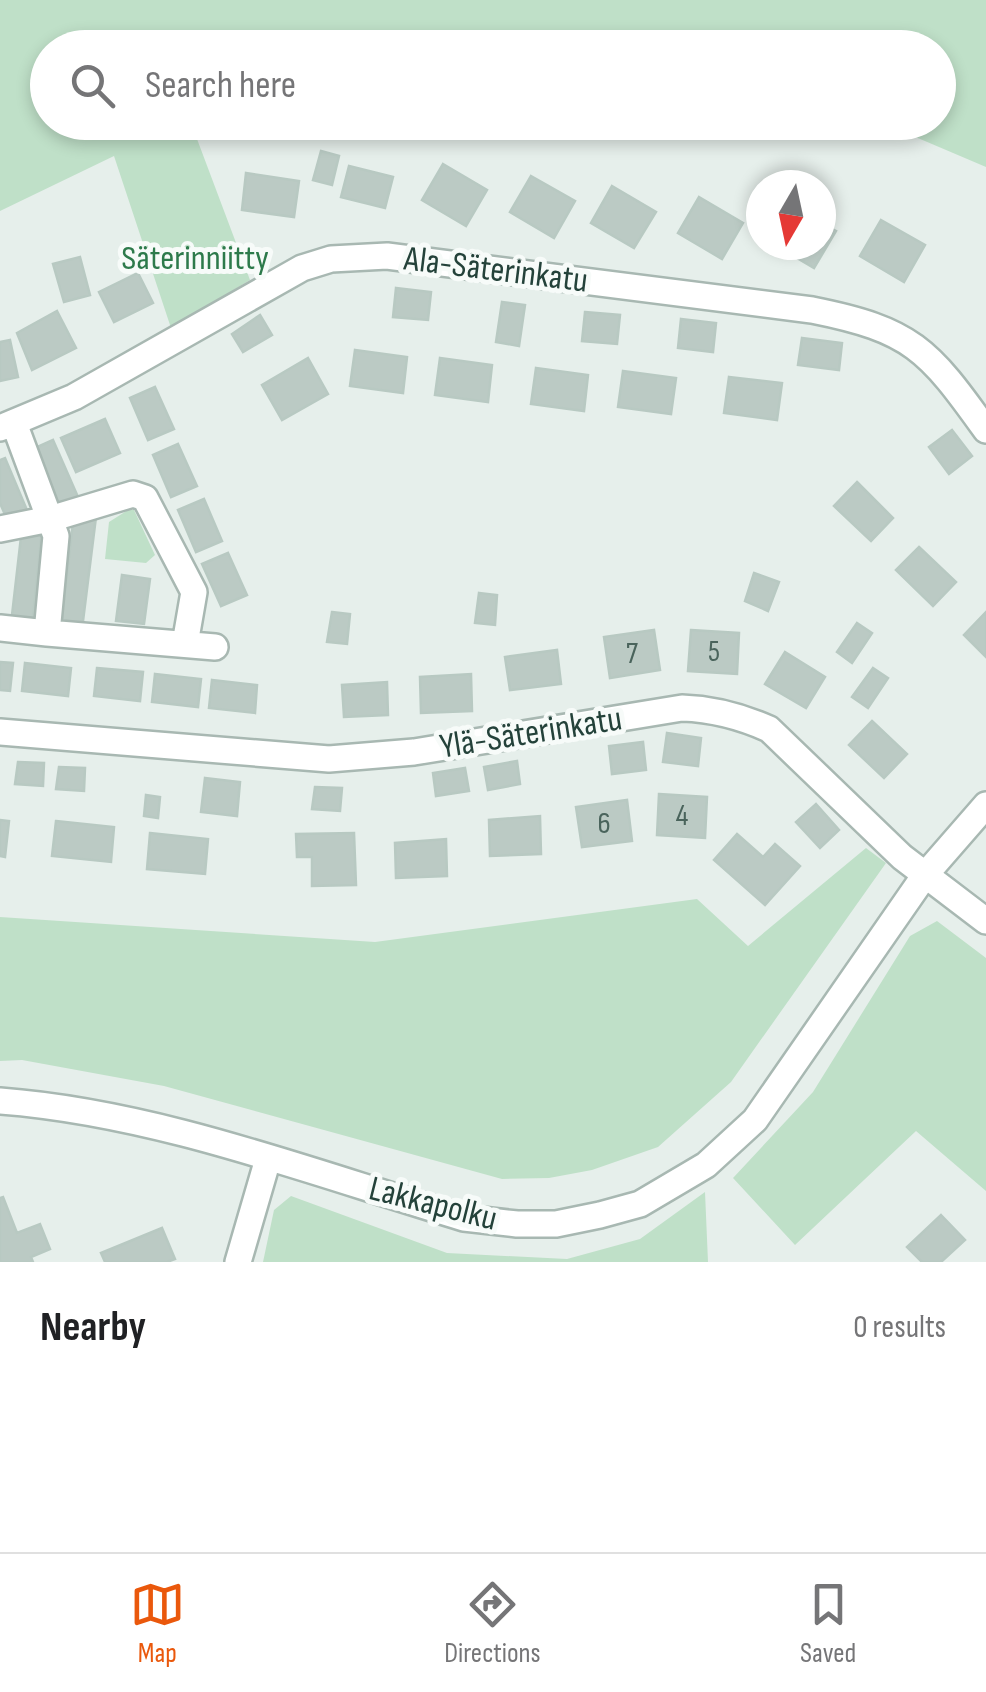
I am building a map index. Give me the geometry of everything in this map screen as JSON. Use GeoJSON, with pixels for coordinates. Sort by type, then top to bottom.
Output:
{"type":"FeatureCollection","features":[{"type":"Feature","properties":{"kind":"street","name":"Ala-Säterinkatu"},"geometry":{"type":"LineString","coordinates":[[7,426],[74,397],[290,273],[331,259],[387,256],[854,318],[881,326],[932,360],[986,430]]}},
{"type":"Feature","properties":{"kind":"street"},"geometry":{"type":"LineString","coordinates":[[7,426],[56,536],[48,633]]}},
{"type":"Feature","properties":{"kind":"street"},"geometry":{"type":"LineString","coordinates":[[0,529],[50,519],[133,494],[145,498],[194,592],[185,644]]}},
{"type":"Feature","properties":{"kind":"street"},"geometry":{"type":"LineString","coordinates":[[0,628],[215,647]]}},
{"type":"Feature","properties":{"kind":"street","name":"Ylä-Säterinkatu"},"geometry":{"type":"LineString","coordinates":[[0,732],[329,759],[414,752],[682,708],[712,709],[769,729],[902,857],[986,921]]}},
{"type":"Feature","properties":{"kind":"street","name":"Lakkapolku"},"geometry":{"type":"LineString","coordinates":[[0,1101],[123,1120],[464,1218],[556,1224],[640,1204],[706,1164],[754,1120],[924,874],[986,805]]}},
{"type":"Feature","properties":{"kind":"street"},"geometry":{"type":"LineString","coordinates":[[238,1262],[268,1159]]}},
{"type":"Feature","properties":{"kind":"green space","name":"Säterinniitty"},"geometry":{"type":"Polygon","coordinates":[[[0,0],[986,0],[986,167],[923,140],[956,140],[956,30],[30,30],[30,140],[197,140],[250,280],[171,328],[114,156],[0,211],[0,0]]]}},
{"type":"Feature","properties":{"kind":"green space"},"geometry":{"type":"Polygon","coordinates":[[[134,510],[155,555],[146,563],[105,559],[109,522],[134,510]]]}},
{"type":"Feature","properties":{"kind":"green space"},"geometry":{"type":"Polygon","coordinates":[[[866,848],[886,863],[731,1082],[658,1147],[592,1170],[549,1178],[502,1179],[164,1086],[22,1060],[0,1061],[0,917],[375,942],[697,899],[748,946],[866,848]]]}},
{"type":"Feature","properties":{"kind":"green space"},"geometry":{"type":"Polygon","coordinates":[[[937,921],[986,958],[986,1191],[916,1131],[795,1245],[733,1178],[813,1092],[910,936],[937,921]]]}},
{"type":"Feature","properties":{"kind":"green space"},"geometry":{"type":"Polygon","coordinates":[[[705,1192],[708,1262],[263,1262],[274,1210],[291,1196],[447,1253],[567,1259],[640,1239],[705,1192]]]}},
{"type":"Feature","properties":{"kind":"building"},"geometry":{"type":"Polygon","coordinates":[[[321,151],[339,156],[332,185],[313,180],[321,151]]]}},
{"type":"Feature","properties":{"kind":"building"},"geometry":{"type":"Polygon","coordinates":[[[443,164],[487,190],[466,226],[422,200],[443,164]]]}},
{"type":"Feature","properties":{"kind":"building"},"geometry":{"type":"Polygon","coordinates":[[[349,166],[393,177],[385,208],[341,197],[349,166]]]}},
{"type":"Feature","properties":{"kind":"building"},"geometry":{"type":"Polygon","coordinates":[[[246,173],[299,181],[294,217],[242,210],[246,173]]]}},
{"type":"Feature","properties":{"kind":"building"},"geometry":{"type":"Polygon","coordinates":[[[531,176],[575,201],[554,238],[510,212],[531,176]]]}},
{"type":"Feature","properties":{"kind":"building"},"geometry":{"type":"Polygon","coordinates":[[[612,186],[656,212],[634,248],[591,223],[612,186]]]}},
{"type":"Feature","properties":{"kind":"building"},"geometry":{"type":"Polygon","coordinates":[[[699,197],[743,223],[722,259],[678,233],[699,197]]]}},
{"type":"Feature","properties":{"kind":"building"},"geometry":{"type":"Polygon","coordinates":[[[881,220],[925,245],[904,282],[860,256],[881,220]]]}},
{"type":"Feature","properties":{"kind":"building"},"geometry":{"type":"Polygon","coordinates":[[[80,257],[90,295],[64,302],[53,264],[80,257]]]}},
{"type":"Feature","properties":{"kind":"building"},"geometry":{"type":"Polygon","coordinates":[[[800,260],[819,260],[814,268],[800,260]]]}},
{"type":"Feature","properties":{"kind":"building"},"geometry":{"type":"Polygon","coordinates":[[[138,273],[153,303],[114,322],[99,292],[138,273]]]}},
{"type":"Feature","properties":{"kind":"building"},"geometry":{"type":"Polygon","coordinates":[[[396,288],[431,292],[428,320],[393,317],[396,288]]]}},
{"type":"Feature","properties":{"kind":"building"},"geometry":{"type":"Polygon","coordinates":[[[502,302],[525,305],[519,346],[496,342],[502,302]]]}},
{"type":"Feature","properties":{"kind":"building"},"geometry":{"type":"Polygon","coordinates":[[[57,311],[76,348],[32,370],[17,333],[57,311]]]}},
{"type":"Feature","properties":{"kind":"building"},"geometry":{"type":"Polygon","coordinates":[[[585,312],[620,315],[617,344],[582,341],[585,312]]]}},
{"type":"Feature","properties":{"kind":"building"},"geometry":{"type":"Polygon","coordinates":[[[260,315],[272,335],[243,352],[232,334],[260,315]]]}},
{"type":"Feature","properties":{"kind":"building"},"geometry":{"type":"Polygon","coordinates":[[[681,319],[716,323],[713,352],[678,348],[681,319]]]}},
{"type":"Feature","properties":{"kind":"building"},"geometry":{"type":"Polygon","coordinates":[[[802,338],[842,343],[839,370],[798,365],[802,338]]]}},
{"type":"Feature","properties":{"kind":"building"},"geometry":{"type":"Polygon","coordinates":[[[10,340],[18,377],[0,381],[0,342],[10,340]]]}},
{"type":"Feature","properties":{"kind":"building"},"geometry":{"type":"Polygon","coordinates":[[[355,350],[407,357],[403,393],[350,386],[355,350]]]}},
{"type":"Feature","properties":{"kind":"building"},"geometry":{"type":"Polygon","coordinates":[[[308,358],[328,394],[282,420],[262,385],[308,358]]]}},
{"type":"Feature","properties":{"kind":"building"},"geometry":{"type":"Polygon","coordinates":[[[440,358],[492,365],[488,402],[435,395],[440,358]]]}},
{"type":"Feature","properties":{"kind":"building"},"geometry":{"type":"Polygon","coordinates":[[[536,368],[588,375],[584,411],[531,404],[536,368]]]}},
{"type":"Feature","properties":{"kind":"building"},"geometry":{"type":"Polygon","coordinates":[[[623,371],[676,378],[671,414],[618,407],[623,371]]]}},
{"type":"Feature","properties":{"kind":"building"},"geometry":{"type":"Polygon","coordinates":[[[729,377],[782,383],[777,420],[724,413],[729,377]]]}},
{"type":"Feature","properties":{"kind":"building"},"geometry":{"type":"Polygon","coordinates":[[[155,387],[174,429],[148,440],[130,398],[155,387]]]}},
{"type":"Feature","properties":{"kind":"building"},"geometry":{"type":"Polygon","coordinates":[[[105,419],[120,453],[76,472],[61,438],[105,419]]]}},
{"type":"Feature","properties":{"kind":"building"},"geometry":{"type":"Polygon","coordinates":[[[952,430],[972,456],[949,474],[929,447],[952,430]]]}},
{"type":"Feature","properties":{"kind":"building"},"geometry":{"type":"Polygon","coordinates":[[[53,440],[78,497],[57,505],[33,449],[53,440]]]}},
{"type":"Feature","properties":{"kind":"building"},"geometry":{"type":"Polygon","coordinates":[[[178,444],[197,486],[171,497],[153,455],[178,444]]]}},
{"type":"Feature","properties":{"kind":"building"},"geometry":{"type":"Polygon","coordinates":[[[5,458],[29,515],[9,524],[0,503],[0,460],[5,458]]]}},
{"type":"Feature","properties":{"kind":"building"},"geometry":{"type":"Polygon","coordinates":[[[857,482],[893,518],[871,541],[834,506],[857,482]]]}},
{"type":"Feature","properties":{"kind":"building"},"geometry":{"type":"Polygon","coordinates":[[[204,499],[222,541],[196,552],[178,510],[204,499]]]}},
{"type":"Feature","properties":{"kind":"building"},"geometry":{"type":"Polygon","coordinates":[[[74,514],[96,517],[82,629],[61,626],[74,514]]]}},
{"type":"Feature","properties":{"kind":"building"},"geometry":{"type":"Polygon","coordinates":[[[22,528],[42,530],[32,626],[11,624],[22,528]]]}},
{"type":"Feature","properties":{"kind":"building"},"geometry":{"type":"Polygon","coordinates":[[[919,547],[956,582],[933,606],[896,570],[919,547]]]}},
{"type":"Feature","properties":{"kind":"building"},"geometry":{"type":"Polygon","coordinates":[[[228,553],[247,595],[221,606],[202,564],[228,553]]]}},
{"type":"Feature","properties":{"kind":"building"},"geometry":{"type":"Polygon","coordinates":[[[754,573],[779,582],[768,611],[745,601],[754,573]]]}},
{"type":"Feature","properties":{"kind":"building"},"geometry":{"type":"Polygon","coordinates":[[[122,575],[150,579],[144,624],[116,621],[122,575]]]}},
{"type":"Feature","properties":{"kind":"building"},"geometry":{"type":"Polygon","coordinates":[[[479,593],[497,595],[495,625],[475,623],[479,593]]]}},
{"type":"Feature","properties":{"kind":"building"},"geometry":{"type":"Polygon","coordinates":[[[332,612],[350,614],[347,644],[327,642],[332,612]]]}},
{"type":"Feature","properties":{"kind":"building"},"geometry":{"type":"Polygon","coordinates":[[[986,612],[986,657],[964,635],[986,612]]]}},
{"type":"Feature","properties":{"kind":"building"},"geometry":{"type":"Polygon","coordinates":[[[857,623],[872,633],[852,663],[837,652],[857,623]]]}},
{"type":"Feature","properties":{"kind":"building"},"geometry":{"type":"Polygon","coordinates":[[[654,630],[660,670],[610,678],[604,637],[654,630]]]}},
{"type":"Feature","properties":{"kind":"building"},"geometry":{"type":"Polygon","coordinates":[[[691,630],[739,633],[737,674],[688,671],[691,630]]]}},
{"type":"Feature","properties":{"kind":"building"},"geometry":{"type":"Polygon","coordinates":[[[557,650],[561,684],[510,690],[505,657],[557,650]]]}},
{"type":"Feature","properties":{"kind":"building"},"geometry":{"type":"Polygon","coordinates":[[[785,652],[825,677],[806,708],[765,684],[785,652]]]}},
{"type":"Feature","properties":{"kind":"building"},"geometry":{"type":"Polygon","coordinates":[[[0,662],[13,663],[10,691],[0,690],[0,662]]]}},
{"type":"Feature","properties":{"kind":"building"},"geometry":{"type":"Polygon","coordinates":[[[25,663],[71,668],[68,696],[22,691],[25,663]]]}},
{"type":"Feature","properties":{"kind":"building"},"geometry":{"type":"Polygon","coordinates":[[[97,668],[143,672],[140,701],[94,696],[97,668]]]}},
{"type":"Feature","properties":{"kind":"building"},"geometry":{"type":"Polygon","coordinates":[[[873,668],[888,678],[868,708],[852,697],[873,668]]]}},
{"type":"Feature","properties":{"kind":"building"},"geometry":{"type":"Polygon","coordinates":[[[155,674],[201,679],[198,707],[152,702],[155,674]]]}},
{"type":"Feature","properties":{"kind":"building"},"geometry":{"type":"Polygon","coordinates":[[[471,674],[472,711],[421,713],[420,677],[471,674]]]}},
{"type":"Feature","properties":{"kind":"building"},"geometry":{"type":"Polygon","coordinates":[[[212,680],[257,685],[255,713],[209,708],[212,680]]]}},
{"type":"Feature","properties":{"kind":"building"},"geometry":{"type":"Polygon","coordinates":[[[387,682],[388,715],[344,717],[342,685],[387,682]]]}},
{"type":"Feature","properties":{"kind":"building"},"geometry":{"type":"Polygon","coordinates":[[[872,721],[907,754],[884,778],[849,745],[872,721]]]}},
{"type":"Feature","properties":{"kind":"building"},"geometry":{"type":"Polygon","coordinates":[[[667,733],[701,738],[698,766],[663,762],[667,733]]]}},
{"type":"Feature","properties":{"kind":"building"},"geometry":{"type":"Polygon","coordinates":[[[643,742],[646,770],[612,774],[609,746],[643,742]]]}},
{"type":"Feature","properties":{"kind":"building"},"geometry":{"type":"Polygon","coordinates":[[[517,761],[520,784],[488,790],[484,767],[517,761]]]}},
{"type":"Feature","properties":{"kind":"building"},"geometry":{"type":"Polygon","coordinates":[[[18,762],[44,763],[43,786],[15,784],[18,762]]]}},
{"type":"Feature","properties":{"kind":"building"},"geometry":{"type":"Polygon","coordinates":[[[59,767],[85,768],[84,791],[56,789],[59,767]]]}},
{"type":"Feature","properties":{"kind":"building"},"geometry":{"type":"Polygon","coordinates":[[[465,768],[469,791],[436,796],[433,773],[465,768]]]}},
{"type":"Feature","properties":{"kind":"building"},"geometry":{"type":"Polygon","coordinates":[[[205,778],[240,782],[237,816],[201,812],[205,778]]]}},
{"type":"Feature","properties":{"kind":"building"},"geometry":{"type":"Polygon","coordinates":[[[315,787],[342,788],[340,811],[312,809],[315,787]]]}},
{"type":"Feature","properties":{"kind":"building"},"geometry":{"type":"Polygon","coordinates":[[[659,794],[707,797],[705,838],[657,835],[659,794]]]}},
{"type":"Feature","properties":{"kind":"building"},"geometry":{"type":"Polygon","coordinates":[[[146,795],[160,797],[158,818],[144,816],[146,795]]]}},
{"type":"Feature","properties":{"kind":"building"},"geometry":{"type":"Polygon","coordinates":[[[627,800],[632,841],[582,847],[576,807],[627,800]]]}},
{"type":"Feature","properties":{"kind":"building"},"geometry":{"type":"Polygon","coordinates":[[[816,804],[839,830],[820,848],[796,822],[816,804]]]}},
{"type":"Feature","properties":{"kind":"building"},"geometry":{"type":"Polygon","coordinates":[[[540,816],[541,854],[490,856],[489,820],[540,816]]]}},
{"type":"Feature","properties":{"kind":"building"},"geometry":{"type":"Polygon","coordinates":[[[0,820],[9,821],[5,857],[0,856],[0,820]]]}},
{"type":"Feature","properties":{"kind":"building"},"geometry":{"type":"Polygon","coordinates":[[[56,821],[114,827],[111,862],[52,856],[56,821]]]}},
{"type":"Feature","properties":{"kind":"building"},"geometry":{"type":"Polygon","coordinates":[[[150,833],[208,839],[205,874],[147,869],[150,833]]]}},
{"type":"Feature","properties":{"kind":"building"},"geometry":{"type":"Polygon","coordinates":[[[354,833],[356,885],[312,886],[312,857],[297,857],[296,834],[354,833]]]}},
{"type":"Feature","properties":{"kind":"building"},"geometry":{"type":"Polygon","coordinates":[[[737,834],[763,857],[775,844],[800,866],[765,905],[714,860],[737,834]]]}},
{"type":"Feature","properties":{"kind":"building"},"geometry":{"type":"Polygon","coordinates":[[[446,839],[447,876],[396,878],[395,843],[446,839]]]}},
{"type":"Feature","properties":{"kind":"building"},"geometry":{"type":"Polygon","coordinates":[[[3,1197],[17,1233],[40,1224],[50,1249],[31,1257],[33,1262],[0,1262],[3,1197]]]}},
{"type":"Feature","properties":{"kind":"building"},"geometry":{"type":"Polygon","coordinates":[[[941,1215],[965,1240],[941,1262],[922,1262],[907,1247],[941,1215]]]}},
{"type":"Feature","properties":{"kind":"building"},"geometry":{"type":"Polygon","coordinates":[[[162,1228],[175,1259],[105,1262],[101,1253],[162,1228]]]}}]}
